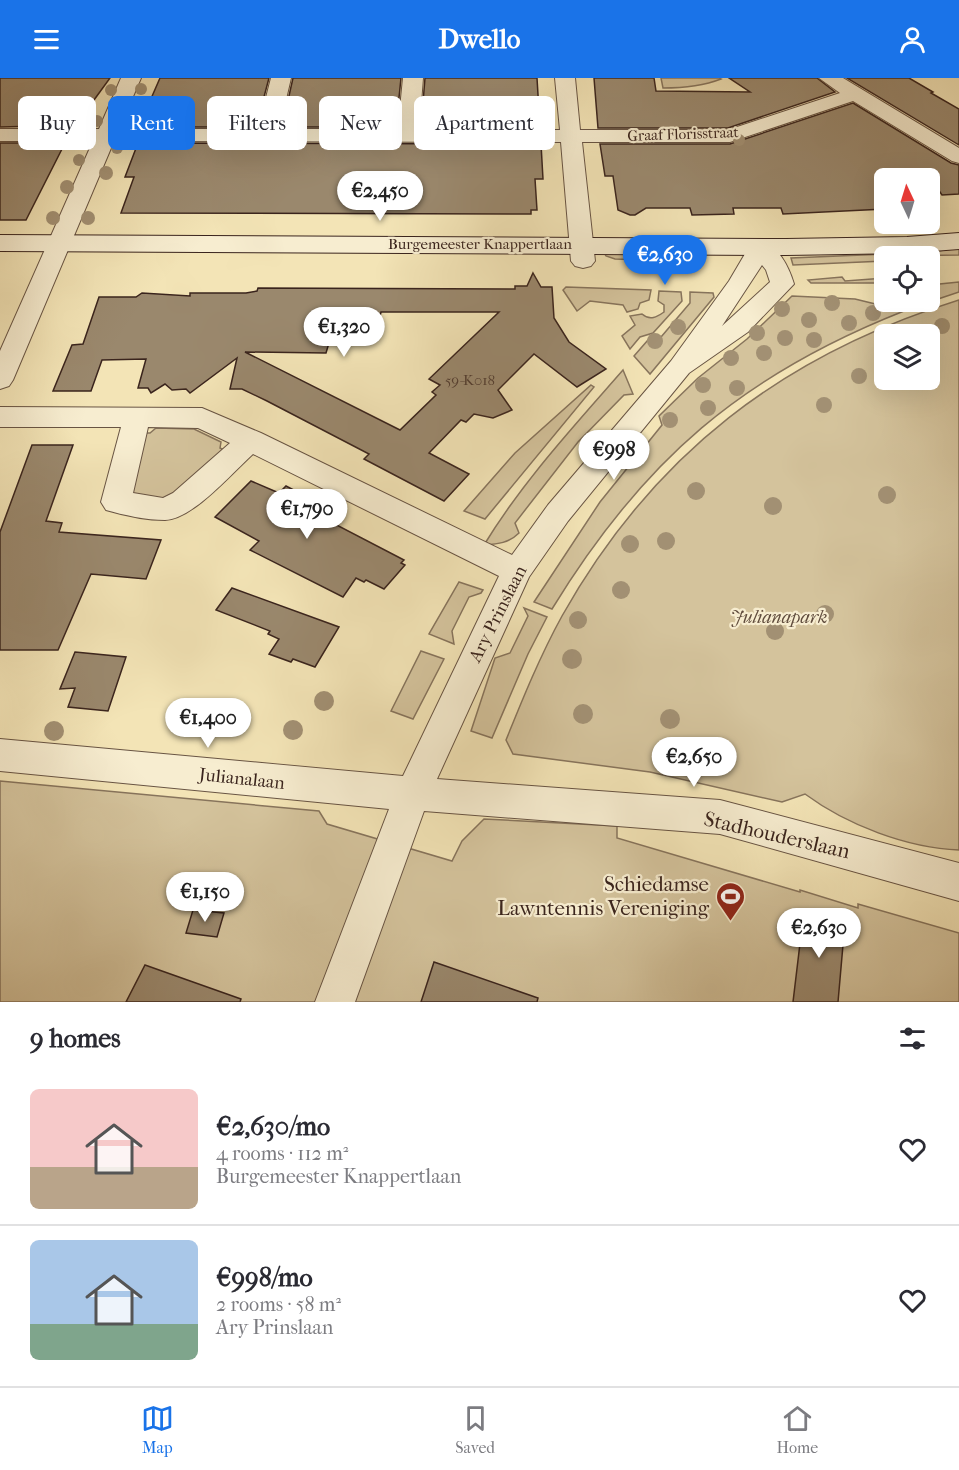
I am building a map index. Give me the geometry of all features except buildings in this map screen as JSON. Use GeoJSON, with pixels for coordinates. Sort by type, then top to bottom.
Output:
{"type":"FeatureCollection","features":[{"type":"Feature","properties":{"kind":"main road","name":"Burgemeester Knappertlaan"},"geometry":{"type":"LineString","coordinates":[[0,243],[57,250],[582,253],[754,257],[959,241]]}},
{"type":"Feature","properties":{"kind":"main road","name":"Burgemeester Knappertlaan"},"geometry":{"type":"LineString","coordinates":[[0,258],[57,250]]}},
{"type":"Feature","properties":{"kind":"main road","name":"Burgemeester Knappertlaan"},"geometry":{"type":"LineString","coordinates":[[754,257],[778,269],[874,265]]}},
{"type":"Feature","properties":{"kind":"main road"},"geometry":{"type":"LineString","coordinates":[[940,260],[959,259]]}},
{"type":"Feature","properties":{"kind":"street"},"geometry":{"type":"LineString","coordinates":[[0,380],[131,78]]}},
{"type":"Feature","properties":{"kind":"street"},"geometry":{"type":"LineString","coordinates":[[277,96],[281,78]]}},
{"type":"Feature","properties":{"kind":"street"},"geometry":{"type":"LineString","coordinates":[[408,135],[413,78]]}},
{"type":"Feature","properties":{"kind":"street"},"geometry":{"type":"LineString","coordinates":[[565,78],[582,253]]}},
{"type":"Feature","properties":{"kind":"street"},"geometry":{"type":"LineString","coordinates":[[829,78],[959,157]]}},
{"type":"Feature","properties":{"kind":"street","name":"Graaf Florisstraat"},"geometry":{"type":"LineString","coordinates":[[307,135],[730,136],[855,93]]}},
{"type":"Feature","properties":{"kind":"street","name":"Graaf Florisstraat"},"geometry":{"type":"LineString","coordinates":[[0,135],[207,135]]}},
{"type":"Feature","properties":{"kind":"street","name":"Ary Prinslaan"},"geometry":{"type":"LineString","coordinates":[[335,1002],[412,795],[517,571],[558,513],[680,367],[754,257]]}},
{"type":"Feature","properties":{"kind":"street","name":"Ary Prinslaan"},"geometry":{"type":"LineString","coordinates":[[680,367],[739,326],[782,284],[778,269]]}},
{"type":"Feature","properties":{"kind":"street"},"geometry":{"type":"LineString","coordinates":[[0,417],[202,418],[517,571]]}},
{"type":"Feature","properties":{"kind":"street"},"geometry":{"type":"LineString","coordinates":[[137,418],[116,502],[166,509],[183,501],[251,440]]}},
{"type":"Feature","properties":{"kind":"street","name":"Julianalaan"},"geometry":{"type":"LineString","coordinates":[[0,755],[412,795]]}},
{"type":"Feature","properties":{"kind":"street","name":"Stadhouderslaan"},"geometry":{"type":"LineString","coordinates":[[412,795],[481,798],[720,817],[959,882]]}},
{"type":"Feature","properties":{"kind":"green space"},"geometry":{"type":"Polygon","coordinates":[[[661,78],[721,79],[693,86],[663,88],[661,78]]]}},
{"type":"Feature","properties":{"kind":"green space"},"geometry":{"type":"Polygon","coordinates":[[[959,247],[959,255],[940,255],[940,251],[959,247]]]}},
{"type":"Feature","properties":{"kind":"green space"},"geometry":{"type":"Polygon","coordinates":[[[602,249],[701,249],[704,262],[615,259],[606,256],[602,249]]]}},
{"type":"Feature","properties":{"kind":"green space"},"geometry":{"type":"Polygon","coordinates":[[[874,255],[874,261],[793,265],[791,258],[874,255]]]}},
{"type":"Feature","properties":{"kind":"green space"},"geometry":{"type":"Polygon","coordinates":[[[842,277],[845,281],[874,279],[874,283],[811,283],[808,280],[842,277]]]}},
{"type":"Feature","properties":{"kind":"green space"},"geometry":{"type":"Polygon","coordinates":[[[959,282],[959,292],[940,298],[940,284],[959,282]]]}},
{"type":"Feature","properties":{"kind":"green space"},"geometry":{"type":"Polygon","coordinates":[[[566,287],[651,290],[649,300],[640,303],[638,309],[627,312],[623,305],[590,301],[577,311],[563,290],[566,287]]]}},
{"type":"Feature","properties":{"kind":"green space"},"geometry":{"type":"Polygon","coordinates":[[[659,291],[681,292],[682,301],[653,333],[640,337],[630,349],[622,336],[635,325],[630,316],[642,314],[653,318],[664,312],[664,305],[658,301],[659,291]]]}},
{"type":"Feature","properties":{"kind":"green space"},"geometry":{"type":"Polygon","coordinates":[[[690,292],[713,293],[714,297],[650,374],[634,356],[648,340],[661,337],[690,303],[690,292]]]}},
{"type":"Feature","properties":{"kind":"green space"},"geometry":{"type":"Polygon","coordinates":[[[792,296],[855,299],[874,304],[874,312],[902,312],[846,336],[793,364],[745,394],[701,428],[661,466],[623,509],[587,556],[552,609],[534,602],[600,502],[662,425],[659,416],[698,378],[747,339],[792,296]]]}},
{"type":"Feature","properties":{"kind":"green space","name":"Julianapark"},"geometry":{"type":"Polygon","coordinates":[[[959,300],[959,850],[919,845],[878,833],[839,816],[805,794],[782,802],[650,772],[513,754],[506,740],[532,677],[562,616],[598,558],[638,506],[681,459],[729,418],[780,381],[836,350],[874,333],[874,390],[940,390],[940,324],[893,324],[926,312],[940,312],[940,307],[959,300]]]}},
{"type":"Feature","properties":{"kind":"green space"},"geometry":{"type":"Polygon","coordinates":[[[623,370],[633,394],[624,395],[578,442],[515,523],[519,533],[507,541],[484,545],[532,476],[623,370]]]}},
{"type":"Feature","properties":{"kind":"green space"},"geometry":{"type":"Polygon","coordinates":[[[591,385],[594,387],[485,519],[464,511],[515,453],[591,385]]]}},
{"type":"Feature","properties":{"kind":"green space"},"geometry":{"type":"Polygon","coordinates":[[[156,428],[194,429],[221,442],[220,448],[224,450],[167,500],[132,495],[145,433],[150,433],[156,428]]]}},
{"type":"Feature","properties":{"kind":"green space"},"geometry":{"type":"Polygon","coordinates":[[[459,582],[483,590],[469,597],[452,631],[454,644],[429,634],[459,582]]]}},
{"type":"Feature","properties":{"kind":"green space"},"geometry":{"type":"Polygon","coordinates":[[[524,608],[547,617],[528,654],[492,738],[471,731],[495,658],[510,653],[528,616],[524,608]]]}},
{"type":"Feature","properties":{"kind":"green space"},"geometry":{"type":"Polygon","coordinates":[[[421,651],[444,659],[413,719],[391,711],[421,651]]]}},
{"type":"Feature","properties":{"kind":"green space"},"geometry":{"type":"Polygon","coordinates":[[[0,781],[319,811],[327,824],[452,861],[462,841],[484,819],[617,826],[617,838],[800,892],[800,890],[858,908],[858,904],[959,933],[959,1002],[0,1002],[0,781]]]}},
{"type":"Feature","properties":{"kind":"place","name":"Schiedamse Lawntennis Vereniging"},"geometry":{"type":"Point","coordinates":[730,922]}}]}
